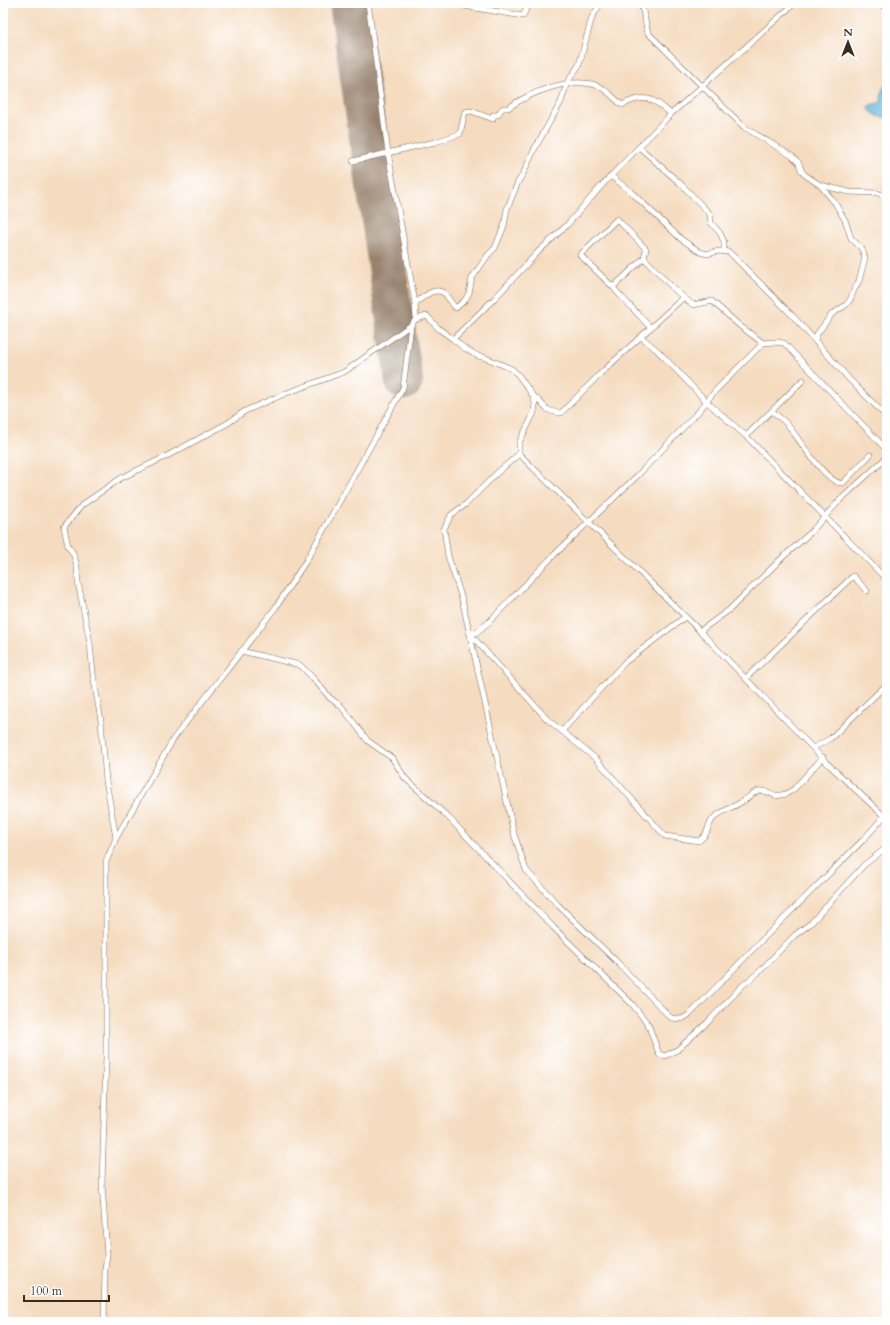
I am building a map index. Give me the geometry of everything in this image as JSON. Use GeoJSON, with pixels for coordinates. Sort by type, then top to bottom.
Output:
{"type":"FeatureCollection","features":[{"type":"Feature","properties":{"kind":"street"},"geometry":{"type":"LineString","coordinates":[[368,3],[388,153],[415,303],[416,319]]}},
{"type":"Feature","properties":{"kind":"street"},"geometry":{"type":"LineString","coordinates":[[465,3],[464,6],[523,16],[529,3]]}},
{"type":"Feature","properties":{"kind":"street"},"geometry":{"type":"LineString","coordinates":[[415,303],[435,290],[444,293],[456,308],[465,300],[469,293],[472,278],[488,255],[495,248],[504,226],[507,209],[518,182],[561,102],[567,83],[579,65],[592,17],[601,3]]}},
{"type":"Feature","properties":{"kind":"street"},"geometry":{"type":"LineString","coordinates":[[641,3],[648,33],[744,127],[792,156],[799,163],[801,170],[805,175],[820,185],[835,203],[845,220],[850,238],[862,249],[865,258],[859,281],[850,300],[846,305],[832,314],[817,334],[815,341]]}},
{"type":"Feature","properties":{"kind":"street"},"geometry":{"type":"LineString","coordinates":[[453,339],[567,225],[611,176],[671,114],[795,3]]}},
{"type":"Feature","properties":{"kind":"street"},"geometry":{"type":"LineString","coordinates":[[881,3],[887,9]]}},
{"type":"Feature","properties":{"kind":"street"},"geometry":{"type":"LineString","coordinates":[[353,161],[460,134],[465,112],[471,111],[493,118],[493,115],[498,115],[503,108],[508,108],[538,91],[567,83],[598,86],[622,105],[636,98],[650,98],[660,103],[671,114]]}},
{"type":"Feature","properties":{"kind":"street"},"geometry":{"type":"LineString","coordinates":[[639,147],[682,184],[710,214],[711,223],[720,232],[724,242],[724,252]]}},
{"type":"Feature","properties":{"kind":"street"},"geometry":{"type":"LineString","coordinates":[[611,176],[630,191],[681,239],[700,252],[706,254],[719,251],[729,252],[792,314],[850,380],[887,417]]}},
{"type":"Feature","properties":{"kind":"street"},"geometry":{"type":"LineString","coordinates":[[820,185],[849,192],[877,193],[883,195],[887,199]]}},
{"type":"Feature","properties":{"kind":"street"},"geometry":{"type":"LineString","coordinates":[[613,287],[644,258],[646,249],[617,219],[580,255],[613,287],[651,328]]}},
{"type":"Feature","properties":{"kind":"street"},"geometry":{"type":"LineString","coordinates":[[644,258],[683,298],[693,305],[712,300],[740,326],[763,343]]}},
{"type":"Feature","properties":{"kind":"street"},"geometry":{"type":"LineString","coordinates":[[116,838],[106,782],[101,721],[93,674],[93,660],[78,582],[77,566],[73,553],[68,546],[64,527],[82,505],[121,478],[165,457],[228,423],[245,411],[284,394],[344,372],[411,325],[416,319],[427,316],[439,329],[464,348],[478,356],[512,369],[545,409],[561,413],[600,374],[683,298]]}},
{"type":"Feature","properties":{"kind":"street"},"geometry":{"type":"LineString","coordinates":[[104,1322],[105,1270],[107,1254],[102,1184],[106,1056],[106,862],[116,838],[174,738],[276,607],[306,560],[392,409],[403,388],[411,325]]}},
{"type":"Feature","properties":{"kind":"street"},"geometry":{"type":"LineString","coordinates":[[641,337],[657,350],[707,402],[746,436],[887,580]]}},
{"type":"Feature","properties":{"kind":"street"},"geometry":{"type":"LineString","coordinates":[[469,632],[476,632],[489,622],[554,555],[638,476],[707,402],[715,391],[763,343],[784,343],[887,450]]}},
{"type":"Feature","properties":{"kind":"street"},"geometry":{"type":"LineString","coordinates":[[746,436],[803,380]]}},
{"type":"Feature","properties":{"kind":"street"},"geometry":{"type":"LineString","coordinates":[[519,454],[497,473],[466,504],[450,515],[444,529],[448,556],[462,599],[514,834],[526,870],[558,905],[615,960],[671,1018],[682,1019],[690,1014],[762,940],[864,840],[885,815],[823,757],[700,631],[519,454],[519,444],[534,413],[535,403],[533,396]]}},
{"type":"Feature","properties":{"kind":"street"},"geometry":{"type":"LineString","coordinates":[[772,411],[786,423],[819,467],[839,484],[843,483],[870,455]]}},
{"type":"Feature","properties":{"kind":"street"},"geometry":{"type":"LineString","coordinates":[[700,631],[729,610],[810,533],[840,500],[887,457]]}},
{"type":"Feature","properties":{"kind":"street"},"geometry":{"type":"LineString","coordinates":[[746,678],[853,576],[867,591]]}},
{"type":"Feature","properties":{"kind":"street"},"geometry":{"type":"LineString","coordinates":[[562,731],[625,662],[685,617]]}},
{"type":"Feature","properties":{"kind":"street"},"geometry":{"type":"LineString","coordinates":[[469,632],[547,719],[596,759],[665,836],[699,841],[704,837],[709,829],[712,820],[722,812],[745,801],[750,794],[759,791],[769,792],[776,796],[786,794],[794,789],[823,757]]}},
{"type":"Feature","properties":{"kind":"street"},"geometry":{"type":"LineString","coordinates":[[241,651],[300,666],[313,678],[330,698],[342,706],[368,741],[392,758],[405,778],[447,816],[554,928],[632,1004],[648,1024],[659,1054],[665,1056],[677,1050],[698,1031],[743,985],[758,973],[796,935],[811,923],[864,865],[887,847]]}},
{"type":"Feature","properties":{"kind":"street"},"geometry":{"type":"LineString","coordinates":[[814,748],[831,738],[887,684]]}},
{"type":"Feature","properties":{"kind":"water"},"geometry":{"type":"Polygon","coordinates":[[[887,84],[887,117],[877,116],[872,113],[869,106],[881,102],[882,89],[887,84]]]}},
{"type":"Feature","properties":{"kind":"runway"},"geometry":{"type":"LineString","coordinates":[[348,3],[404,381]]}}]}
